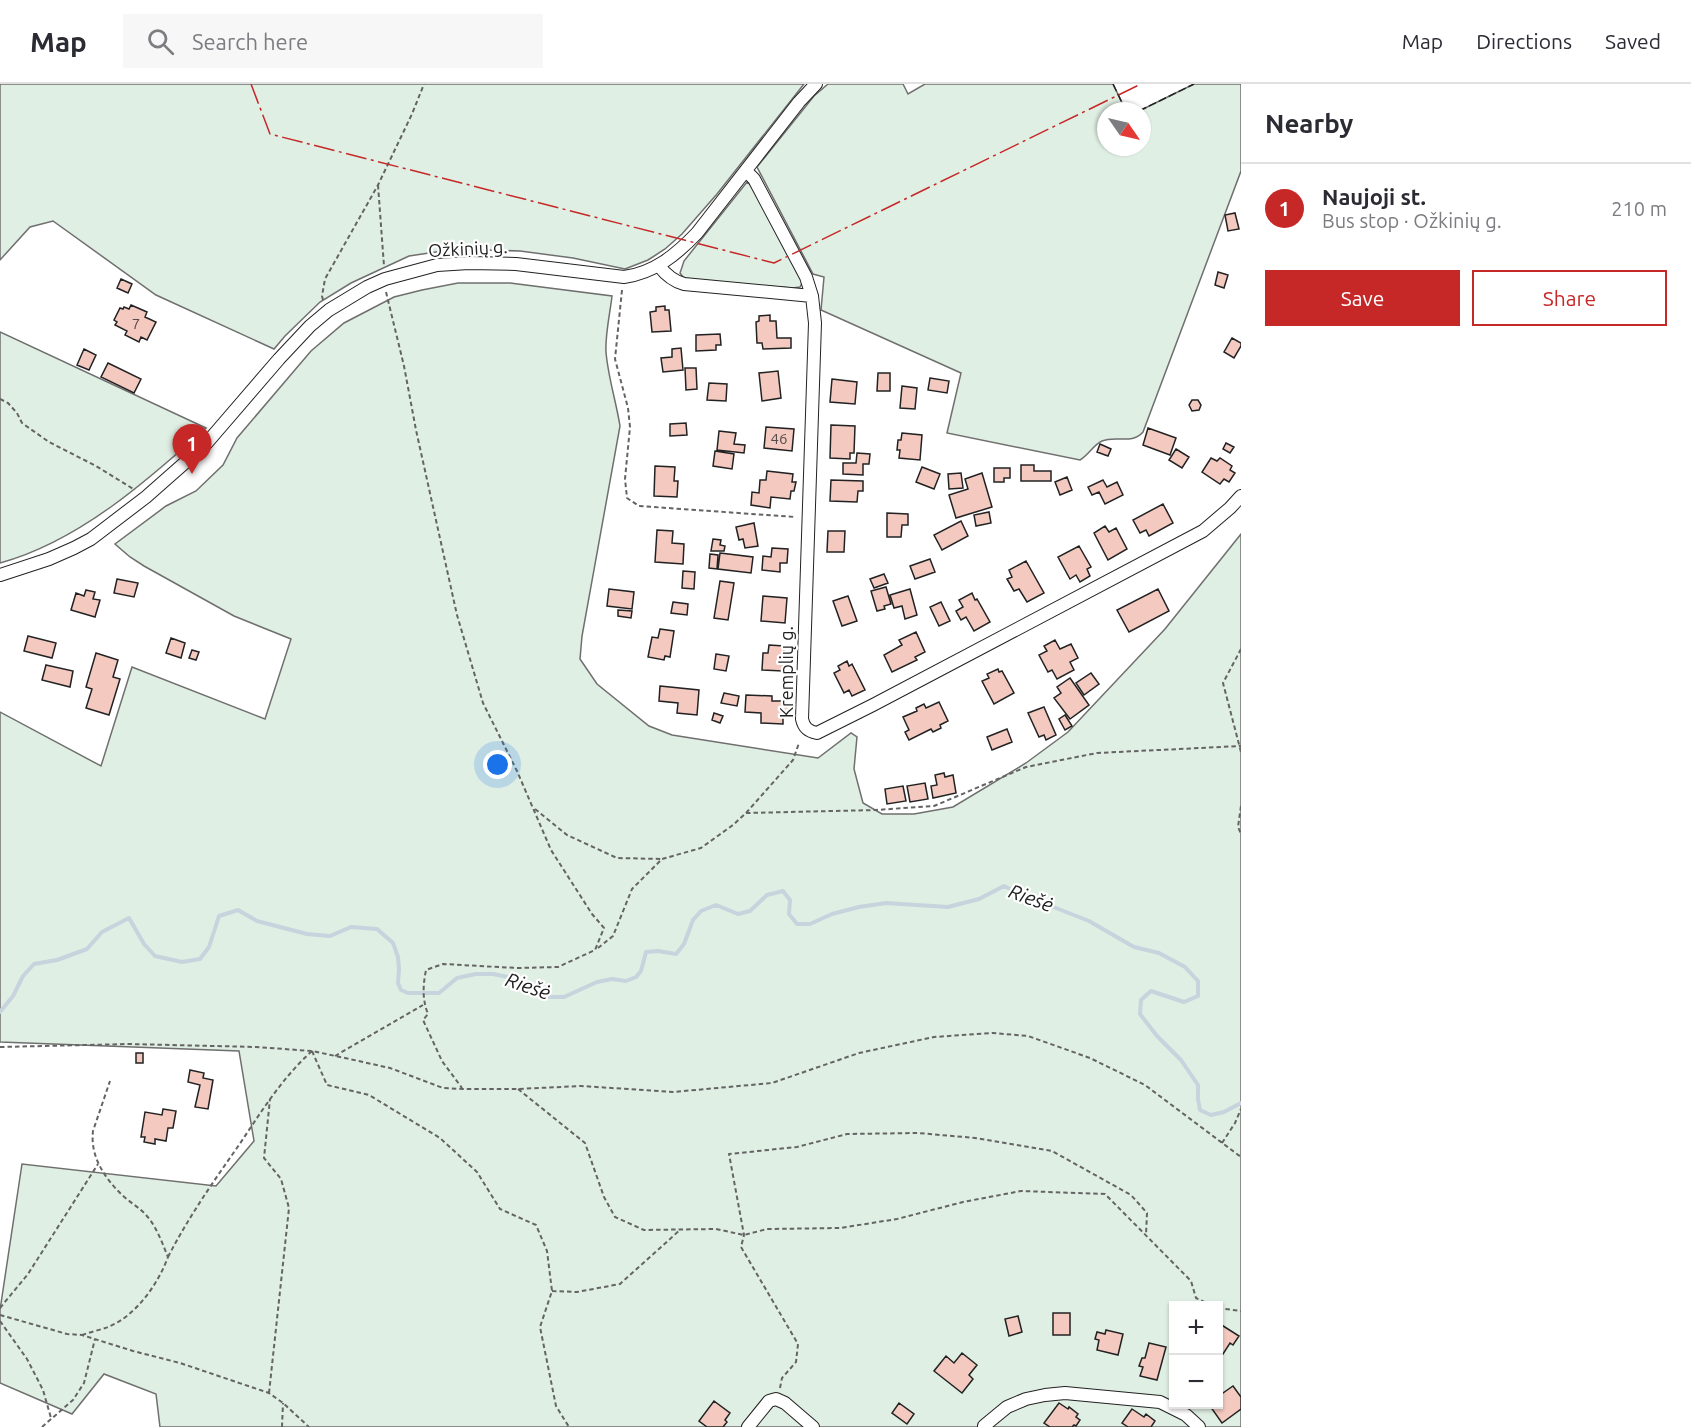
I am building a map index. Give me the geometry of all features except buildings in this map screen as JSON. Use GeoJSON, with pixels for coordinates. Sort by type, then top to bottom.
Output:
{"type":"FeatureCollection","features":[{"type":"Feature","properties":{"kind":"street","name":"Ožkinių g."},"geometry":{"type":"LineString","coordinates":[[0,575],[49,559],[91,539],[146,497],[205,445],[279,358],[310,326],[349,297],[385,279],[437,265],[469,263],[516,264],[624,277],[636,276],[659,266],[684,247],[697,233],[799,102],[816,84]]}},
{"type":"Feature","properties":{"kind":"street","name":"Kremplių g."},"geometry":{"type":"LineString","coordinates":[[746,171],[754,179],[806,277],[812,296],[815,323],[802,719],[803,725],[810,732],[817,733],[883,700],[1203,531],[1241,496]]}},
{"type":"Feature","properties":{"kind":"street"},"geometry":{"type":"LineString","coordinates":[[659,266],[675,282],[684,284],[812,296]]}},
{"type":"Feature","properties":{"kind":"street"},"geometry":{"type":"LineString","coordinates":[[984,1426],[1007,1407],[1026,1399],[1065,1393],[1160,1402],[1186,1415],[1199,1427]]}},
{"type":"Feature","properties":{"kind":"street"},"geometry":{"type":"LineString","coordinates":[[748,1427],[769,1401],[776,1399],[785,1403],[813,1427]]}},
{"type":"Feature","properties":{"kind":"path"},"geometry":{"type":"LineString","coordinates":[[329,310],[322,296],[325,279],[378,185],[424,84]]}},
{"type":"Feature","properties":{"kind":"path"},"geometry":{"type":"LineString","coordinates":[[378,185],[386,294],[404,366],[418,441],[457,615],[483,703],[517,771],[551,850],[591,914],[604,928],[595,950]]}},
{"type":"Feature","properties":{"kind":"path"},"geometry":{"type":"LineString","coordinates":[[624,277],[615,359],[628,408],[630,427],[625,479],[627,498],[639,507],[809,518]]}},
{"type":"Feature","properties":{"kind":"path"},"geometry":{"type":"LineString","coordinates":[[0,399],[17,413],[22,423],[49,442],[96,466],[146,497]]}},
{"type":"Feature","properties":{"kind":"path"},"geometry":{"type":"LineString","coordinates":[[1241,649],[1223,683],[1241,752]]}},
{"type":"Feature","properties":{"kind":"path"},"geometry":{"type":"LineString","coordinates":[[533,808],[567,834],[616,858],[662,859],[701,848],[733,825],[793,760],[799,743]]}},
{"type":"Feature","properties":{"kind":"path"},"geometry":{"type":"LineString","coordinates":[[746,813],[876,810],[934,806],[1026,767],[1097,753],[1240,746]]}},
{"type":"Feature","properties":{"kind":"path"},"geometry":{"type":"LineString","coordinates":[[1241,806],[1238,827],[1241,834]]}},
{"type":"Feature","properties":{"kind":"path"},"geometry":{"type":"LineString","coordinates":[[463,1089],[442,1061],[423,1020],[428,1014],[424,1004],[423,985],[426,970],[443,964],[558,968],[595,950],[614,936],[632,889],[662,859]]}},
{"type":"Feature","properties":{"kind":"path"},"geometry":{"type":"LineString","coordinates":[[335,1056],[424,1004]]}},
{"type":"Feature","properties":{"kind":"path"},"geometry":{"type":"LineString","coordinates":[[0,1047],[129,1044],[256,1047],[312,1051],[390,1068],[443,1088],[518,1089],[581,1086],[673,1092],[772,1083],[859,1053],[934,1037],[993,1033],[1028,1036],[1090,1058],[1145,1085],[1241,1157]]}},
{"type":"Feature","properties":{"kind":"path"},"geometry":{"type":"LineString","coordinates":[[82,1335],[110,1326],[131,1313],[162,1273],[187,1222],[270,1099],[294,1068],[312,1051]]}},
{"type":"Feature","properties":{"kind":"path"},"geometry":{"type":"LineString","coordinates":[[312,1051],[327,1085],[369,1095],[440,1138],[477,1172],[500,1209],[536,1225],[547,1251],[552,1291],[540,1328],[556,1406],[569,1427]]}},
{"type":"Feature","properties":{"kind":"path"},"geometry":{"type":"LineString","coordinates":[[110,1082],[93,1131],[92,1140],[98,1164],[120,1194],[147,1216],[168,1257]]}},
{"type":"Feature","properties":{"kind":"path"},"geometry":{"type":"LineString","coordinates":[[518,1089],[585,1143],[604,1197],[615,1217],[644,1230],[716,1229],[744,1235],[767,1229],[840,1228],[897,1220],[1021,1191],[1105,1194],[1191,1281],[1196,1298],[1203,1301]]}},
{"type":"Feature","properties":{"kind":"path"},"geometry":{"type":"LineString","coordinates":[[269,1393],[289,1208],[281,1179],[264,1158],[270,1099]]}},
{"type":"Feature","properties":{"kind":"path"},"geometry":{"type":"LineString","coordinates":[[1222,1143],[1241,1109]]}},
{"type":"Feature","properties":{"kind":"path"},"geometry":{"type":"LineString","coordinates":[[776,1399],[783,1378],[796,1362],[798,1344],[741,1247],[744,1235],[729,1154],[797,1147],[847,1134],[918,1132],[1052,1150],[1131,1195],[1147,1213],[1146,1235]]}},
{"type":"Feature","properties":{"kind":"path"},"geometry":{"type":"LineString","coordinates":[[0,1308],[28,1275],[98,1164]]}},
{"type":"Feature","properties":{"kind":"path"},"geometry":{"type":"LineString","coordinates":[[552,1291],[577,1292],[620,1284],[681,1229]]}},
{"type":"Feature","properties":{"kind":"path"},"geometry":{"type":"LineString","coordinates":[[1223,1309],[1241,1311]]}},
{"type":"Feature","properties":{"kind":"path"},"geometry":{"type":"LineString","coordinates":[[0,1316],[67,1334],[82,1335],[180,1363],[269,1393],[284,1403],[309,1427]]}},
{"type":"Feature","properties":{"kind":"path"},"geometry":{"type":"LineString","coordinates":[[0,1321],[27,1359],[44,1390],[51,1418]]}},
{"type":"Feature","properties":{"kind":"path"},"geometry":{"type":"LineString","coordinates":[[42,1427],[73,1400],[84,1383],[94,1339]]}},
{"type":"Feature","properties":{"kind":"path"},"geometry":{"type":"LineString","coordinates":[[282,1427],[284,1403]]}},
{"type":"Feature","properties":{"kind":"green space"},"geometry":{"type":"Polygon","coordinates":[[[0,84],[804,84],[717,194],[682,234],[648,260],[625,269],[573,258],[520,251],[456,249],[409,256],[351,283],[320,302],[274,349],[156,295],[53,221],[30,227],[0,260],[0,84]]]}},
{"type":"Feature","properties":{"kind":"green space"},"geometry":{"type":"Polygon","coordinates":[[[828,84],[903,84],[908,94],[925,84],[1113,84],[1122,102],[1097,102],[1097,156],[1151,156],[1151,105],[1194,84],[1241,84],[1241,171],[1143,432],[1139,436],[1102,441],[1080,460],[947,433],[961,373],[821,310],[824,277],[813,274],[757,167],[814,96],[828,84]]]}},
{"type":"Feature","properties":{"kind":"green space"},"geometry":{"type":"Polygon","coordinates":[[[747,182],[754,188],[803,281],[800,287],[691,281],[680,273],[684,261],[747,182]]]}},
{"type":"Feature","properties":{"kind":"green space"},"geometry":{"type":"Polygon","coordinates":[[[458,283],[510,283],[612,296],[606,352],[620,426],[582,636],[580,659],[597,684],[649,726],[672,735],[818,758],[851,733],[857,737],[854,769],[863,803],[882,814],[914,814],[953,807],[1026,763],[1068,732],[1165,629],[1241,534],[1241,1427],[160,1427],[156,1394],[104,1374],[72,1414],[0,1383],[0,1310],[22,1164],[216,1186],[254,1141],[239,1051],[0,1042],[0,712],[101,766],[132,667],[265,719],[291,639],[234,616],[144,566],[115,544],[166,506],[196,491],[223,465],[237,438],[311,351],[344,323],[394,297],[458,283]]]}},
{"type":"Feature","properties":{"kind":"green space"},"geometry":{"type":"Polygon","coordinates":[[[0,332],[206,428],[110,508],[57,541],[0,563],[0,332]]]}},
{"type":"Feature","properties":{"kind":"waterway","name":"Riešė"},"geometry":{"type":"LineString","coordinates":[[0,1012],[13,996],[23,976],[34,964],[57,960],[87,949],[102,932],[129,918],[144,944],[155,956],[182,962],[200,959],[209,947],[219,916],[238,910],[257,921],[307,934],[330,936],[351,927],[377,929],[393,943],[398,957],[398,983],[401,990],[408,993],[439,993],[457,978],[476,974],[493,974],[508,977],[537,993],[550,997],[564,997],[597,982],[612,979],[626,981],[636,977],[641,971],[646,952],[676,954],[684,944],[693,920],[701,911],[716,905],[738,914],[750,911],[767,895],[783,891],[790,900],[789,914],[797,924],[810,924],[832,914],[886,903],[948,907],[979,899],[1004,886],[1089,921],[1134,947],[1159,953],[1185,967],[1198,981],[1198,996],[1184,1002],[1151,991],[1141,1000],[1140,1014],[1157,1036],[1181,1060],[1198,1085],[1200,1110],[1211,1115],[1224,1112],[1241,1103]]}},
{"type":"Feature","properties":{"kind":"fence"},"geometry":{"type":"LineString","coordinates":[[1113,84],[1122,102]]}},
{"type":"Feature","properties":{"kind":"fence"},"geometry":{"type":"LineString","coordinates":[[1151,105],[1194,84]]}},
{"type":"Feature","properties":{"kind":"power"},"geometry":{"type":"LineString","coordinates":[[251,84],[270,134],[774,263],[1141,84]]}},
{"type":"Feature","properties":{"kind":"place","name":"Naujoji st."},"geometry":{"type":"Point","coordinates":[192,474]}}]}
